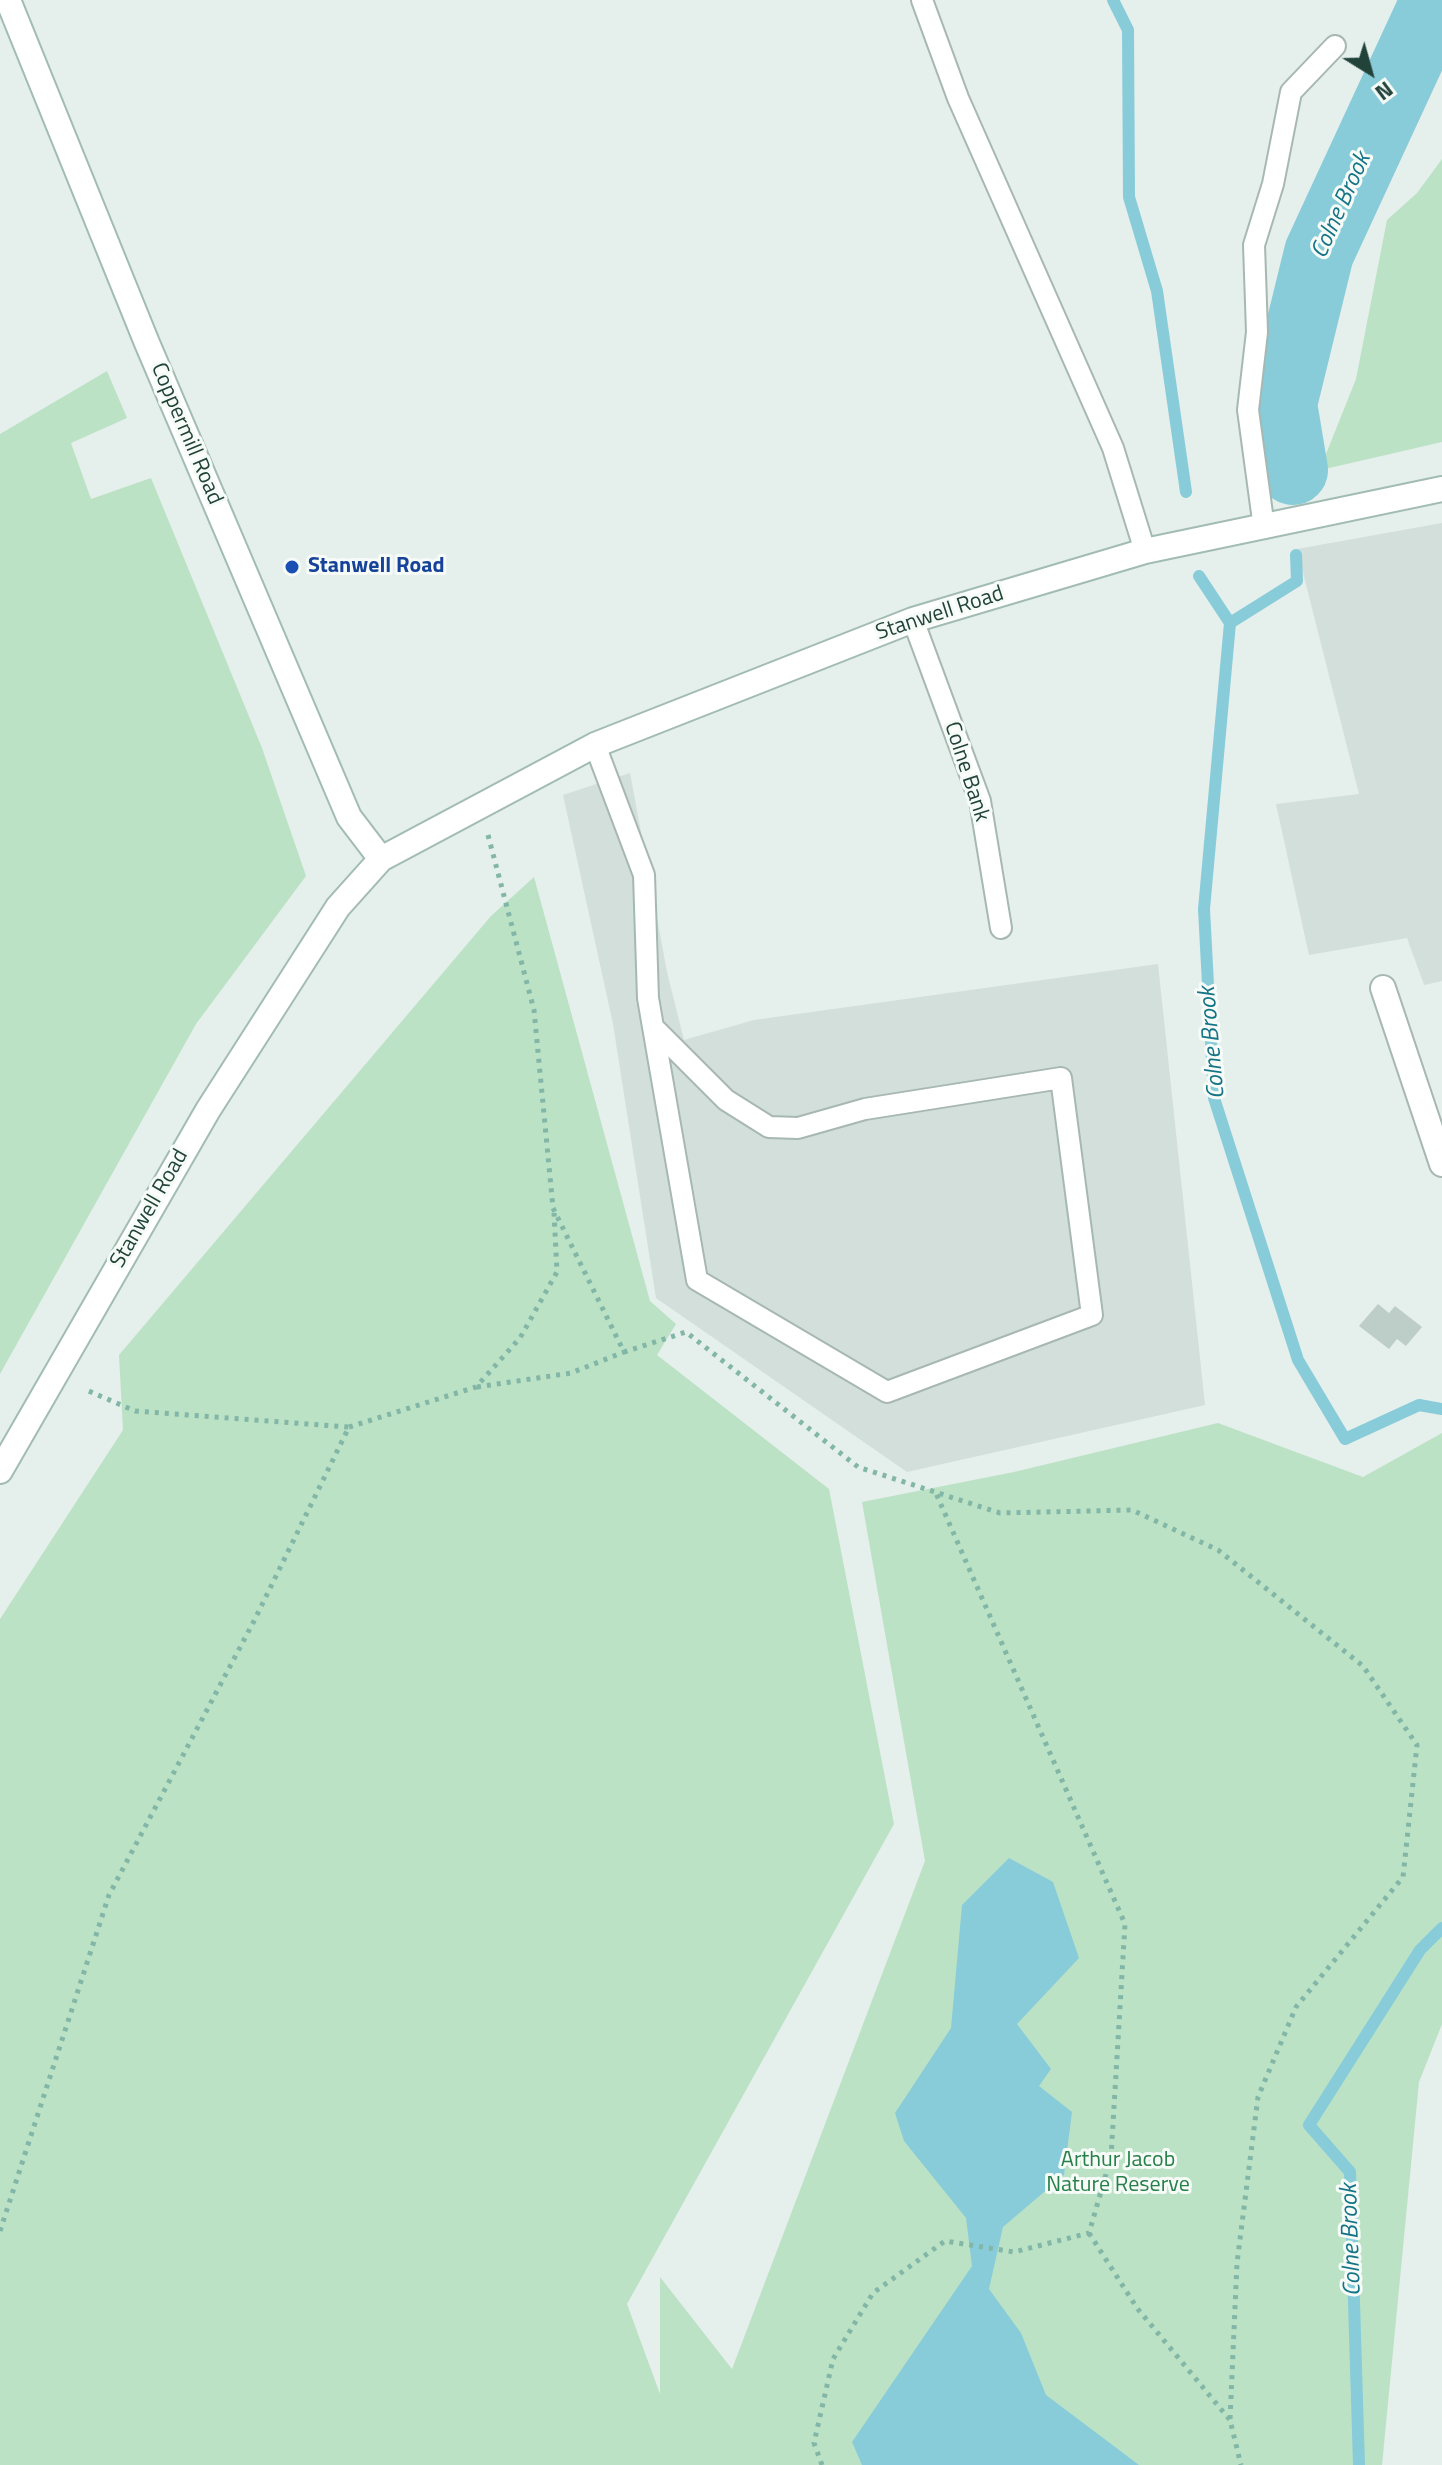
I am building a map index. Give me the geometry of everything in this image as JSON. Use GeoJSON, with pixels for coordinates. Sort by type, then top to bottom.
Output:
{"type":"FeatureCollection","features":[{"type":"Feature","properties":{"kind":"street","name":"Coppermill Road"},"geometry":{"type":"LineString","coordinates":[[8,0],[147,343],[349,817],[381,859]]}},
{"type":"Feature","properties":{"kind":"street","name":"Stanwell Road"},"geometry":{"type":"LineString","coordinates":[[0,1471],[208,1110],[338,907],[381,859],[595,745],[913,620],[1145,551],[1442,489]]}},
{"type":"Feature","properties":{"kind":"street"},"geometry":{"type":"LineString","coordinates":[[1383,988],[1437,1126],[1442,1164]]}},
{"type":"Feature","properties":{"kind":"lane"},"geometry":{"type":"LineString","coordinates":[[922,0],[958,98],[1113,448],[1145,551]]}},
{"type":"Feature","properties":{"kind":"lane"},"geometry":{"type":"LineString","coordinates":[[1273,526],[1248,410],[1257,332],[1254,245],[1273,184],[1291,92],[1335,46]]}},
{"type":"Feature","properties":{"kind":"lane","name":"Colne Bank"},"geometry":{"type":"LineString","coordinates":[[913,620],[980,801],[1001,928]]}},
{"type":"Feature","properties":{"kind":"lane"},"geometry":{"type":"LineString","coordinates":[[595,745],[644,875],[648,998],[653,1027],[697,1280],[887,1392],[1092,1315],[1061,1078],[865,1109],[798,1128],[769,1127],[726,1100],[653,1027]]}},
{"type":"Feature","properties":{"kind":"path"},"geometry":{"type":"LineString","coordinates":[[476,1387],[520,1338],[557,1272],[534,1010],[480,804]]}},
{"type":"Feature","properties":{"kind":"path"},"geometry":{"type":"LineString","coordinates":[[553,1208],[624,1352]]}},
{"type":"Feature","properties":{"kind":"path"},"geometry":{"type":"LineString","coordinates":[[53,1376],[135,1411],[349,1427],[476,1387],[571,1373],[686,1332],[858,1467],[1000,1513],[1132,1510],[1218,1550],[1363,1666],[1417,1745],[1403,1877],[1296,2007],[1258,2097],[1237,2263],[1230,2420],[1241,2465]]}},
{"type":"Feature","properties":{"kind":"path"},"geometry":{"type":"LineString","coordinates":[[0,2231],[109,1895],[254,1621],[349,1427]]}},
{"type":"Feature","properties":{"kind":"path"},"geometry":{"type":"LineString","coordinates":[[934,1490],[1125,1924],[1111,2157],[1089,2233],[1137,2308],[1230,2420]]}},
{"type":"Feature","properties":{"kind":"path"},"geometry":{"type":"LineString","coordinates":[[822,2465],[814,2443],[833,2359],[873,2293],[945,2241],[1014,2252],[1089,2233]]}},
{"type":"Feature","properties":{"kind":"shaded area"},"geometry":{"type":"Polygon","coordinates":[[[1442,523],[1442,981],[1424,985],[1407,938],[1309,955],[1276,804],[1359,794],[1297,549],[1442,523]]]}},
{"type":"Feature","properties":{"kind":"shaded area"},"geometry":{"type":"Polygon","coordinates":[[[630,773],[667,972],[684,1040],[754,1020],[1158,964],[1205,1405],[907,1472],[656,1298],[613,1024],[563,795],[630,773]]]}},
{"type":"Feature","properties":{"kind":"green space"},"geometry":{"type":"Polygon","coordinates":[[[1442,159],[1442,442],[1325,469],[1326,454],[1356,379],[1387,220],[1417,193],[1442,159]]]}},
{"type":"Feature","properties":{"kind":"green space"},"geometry":{"type":"Polygon","coordinates":[[[107,371],[127,418],[71,443],[91,499],[151,478],[262,748],[306,876],[196,1024],[0,1374],[0,434],[107,371]]]}},
{"type":"Feature","properties":{"kind":"green space","name":"Arthur Jacob Nature Reserve"},"geometry":{"type":"Polygon","coordinates":[[[534,877],[650,1301],[676,1324],[657,1355],[829,1489],[894,1824],[627,2304],[660,2394],[660,2277],[732,2369],[925,1861],[862,1502],[1014,1472],[1218,1423],[1363,1477],[1442,1433],[1442,2024],[1419,2082],[1382,2465],[0,2465],[0,1619],[123,1430],[119,1355],[491,916],[534,877]]]}},
{"type":"Feature","properties":{"kind":"water"},"geometry":{"type":"Polygon","coordinates":[[[1009,1858],[1053,1882],[1079,1958],[1017,2024],[1051,2069],[1039,2086],[1072,2112],[1064,2175],[1003,2227],[989,2289],[1021,2333],[1046,2395],[1139,2465],[862,2465],[852,2442],[972,2266],[966,2218],[904,2141],[895,2113],[951,2028],[962,1905],[1009,1858]]]}},
{"type":"Feature","properties":{"kind":"building"},"geometry":{"type":"Polygon","coordinates":[[[1378,1304],[1389,1313],[1395,1306],[1422,1327],[1406,1346],[1397,1339],[1389,1349],[1359,1326],[1378,1304]]]}},
{"type":"Feature","properties":{"kind":"waterway"},"geometry":{"type":"LineString","coordinates":[[1113,0],[1128,30],[1129,197],[1157,291],[1186,492]]}},
{"type":"Feature","properties":{"kind":"waterway","name":"Colne Brook"},"geometry":{"type":"LineString","coordinates":[[1293,470],[1282,404],[1319,253],[1436,0]]}},
{"type":"Feature","properties":{"kind":"waterway","name":"Colne Brook"},"geometry":{"type":"LineString","coordinates":[[1296,555],[1297,581],[1230,623],[1204,909],[1214,1098],[1298,1360],[1345,1439],[1419,1405],[1442,1409]]}},
{"type":"Feature","properties":{"kind":"waterway"},"geometry":{"type":"LineString","coordinates":[[1199,576],[1230,623]]}},
{"type":"Feature","properties":{"kind":"waterway","name":"Colne Brook"},"geometry":{"type":"LineString","coordinates":[[1359,2465],[1350,2172],[1309,2125],[1420,1950],[1442,1928]]}},
{"type":"Feature","properties":{"kind":"place","name":"Stanwell Road"},"geometry":{"type":"Point","coordinates":[292,567]}}]}
